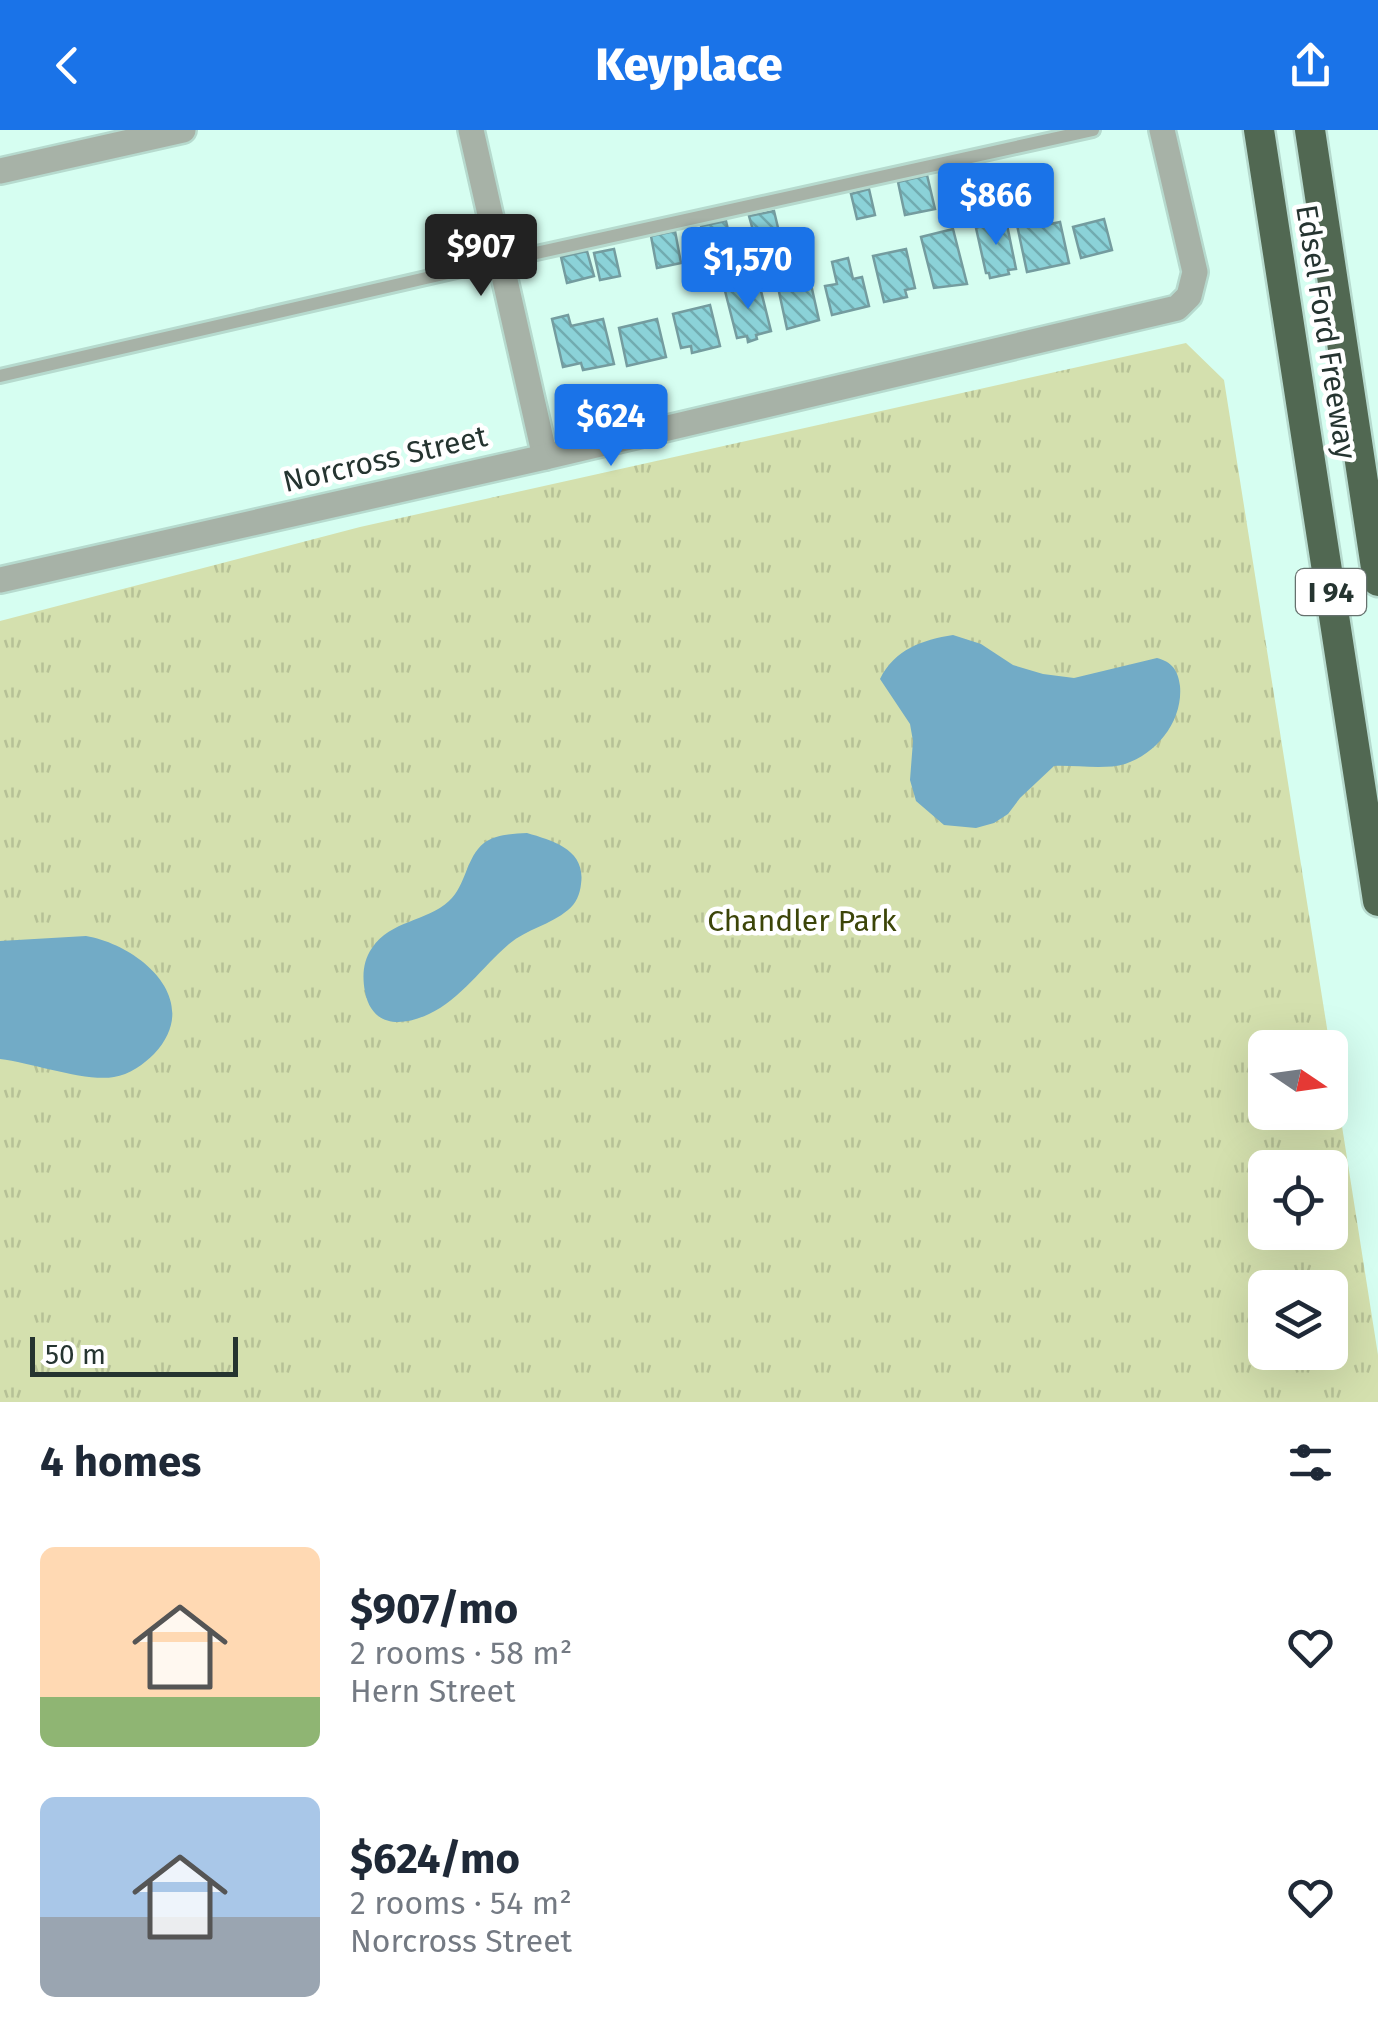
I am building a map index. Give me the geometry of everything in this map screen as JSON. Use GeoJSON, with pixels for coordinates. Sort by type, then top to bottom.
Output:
{"type":"FeatureCollection","features":[{"type":"Feature","properties":{"kind":"highway","name":"Edsel Ford Freeway"},"geometry":{"type":"LineString","coordinates":[[1260,130],[1378,901]]}},
{"type":"Feature","properties":{"kind":"highway","name":"Edsel Ford Freeway"},"geometry":{"type":"LineString","coordinates":[[1310,130],[1378,581]]}},
{"type":"Feature","properties":{"kind":"street"},"geometry":{"type":"LineString","coordinates":[[0,172],[183,130]]}},
{"type":"Feature","properties":{"kind":"street"},"geometry":{"type":"LineString","coordinates":[[471,130],[545,456]]}},
{"type":"Feature","properties":{"kind":"street","name":"Norcross Street"},"geometry":{"type":"LineString","coordinates":[[0,580],[1177,308],[1189,296],[1195,272],[1162,130]]}},
{"type":"Feature","properties":{"kind":"lane"},"geometry":{"type":"LineString","coordinates":[[0,376],[500,260],[1093,130]]}},
{"type":"Feature","properties":{"kind":"green space","name":"Chandler Park"},"geometry":{"type":"Polygon","coordinates":[[[1186,343],[1224,380],[1327,1030],[1248,1030],[1248,1130],[1343,1130],[1346,1150],[1248,1150],[1248,1250],[1348,1250],[1348,1164],[1378,1355],[1378,1402],[0,1402],[0,621],[360,527],[1186,343]]]}},
{"type":"Feature","properties":{"kind":"water"},"geometry":{"type":"Polygon","coordinates":[[[953,635],[981,644],[1013,665],[1074,678],[1162,660],[1178,675],[1180,686],[1173,723],[1148,752],[1125,764],[1054,766],[1008,814],[994,823],[976,828],[944,825],[916,801],[910,780],[910,724],[880,679],[893,660],[910,648],[953,635]]]}},
{"type":"Feature","properties":{"kind":"water"},"geometry":{"type":"Polygon","coordinates":[[[527,833],[557,844],[573,855],[581,872],[581,884],[573,905],[509,944],[441,1008],[408,1021],[381,1018],[369,1004],[364,986],[365,963],[372,948],[389,932],[449,901],[484,843],[499,836],[527,833]]]}},
{"type":"Feature","properties":{"kind":"water"},"geometry":{"type":"Polygon","coordinates":[[[86,936],[126,951],[159,978],[169,995],[172,1014],[168,1034],[154,1054],[120,1076],[74,1075],[0,1059],[0,941],[86,936]]]}},
{"type":"Feature","properties":{"kind":"building"},"geometry":{"type":"Polygon","coordinates":[[[973,166],[978,192],[960,196],[954,171],[973,166]]]}},
{"type":"Feature","properties":{"kind":"building"},"geometry":{"type":"Polygon","coordinates":[[[927,175],[935,209],[905,215],[898,182],[927,175]]]}},
{"type":"Feature","properties":{"kind":"building"},"geometry":{"type":"Polygon","coordinates":[[[869,189],[875,215],[857,219],[851,194],[869,189]]]}},
{"type":"Feature","properties":{"kind":"building"},"geometry":{"type":"Polygon","coordinates":[[[774,211],[780,236],[756,241],[749,216],[774,211]]]}},
{"type":"Feature","properties":{"kind":"building"},"geometry":{"type":"Polygon","coordinates":[[[1048,218],[1050,224],[1060,222],[1069,263],[1027,272],[1017,225],[1048,218]]]}},
{"type":"Feature","properties":{"kind":"building"},"geometry":{"type":"Polygon","coordinates":[[[997,219],[1006,220],[1016,269],[990,278],[976,228],[997,219]]]}},
{"type":"Feature","properties":{"kind":"building"},"geometry":{"type":"Polygon","coordinates":[[[1104,219],[1112,250],[1081,258],[1073,227],[1104,219]]]}},
{"type":"Feature","properties":{"kind":"building"},"geometry":{"type":"Polygon","coordinates":[[[726,221],[732,247],[706,252],[701,226],[726,221]]]}},
{"type":"Feature","properties":{"kind":"building"},"geometry":{"type":"Polygon","coordinates":[[[953,229],[967,284],[934,288],[921,237],[953,229]]]}},
{"type":"Feature","properties":{"kind":"building"},"geometry":{"type":"Polygon","coordinates":[[[675,231],[681,263],[657,268],[651,236],[675,231]]]}},
{"type":"Feature","properties":{"kind":"building"},"geometry":{"type":"Polygon","coordinates":[[[614,249],[620,276],[600,280],[594,253],[614,249]]]}},
{"type":"Feature","properties":{"kind":"building"},"geometry":{"type":"Polygon","coordinates":[[[906,249],[915,288],[905,290],[907,297],[884,302],[873,256],[906,249]]]}},
{"type":"Feature","properties":{"kind":"building"},"geometry":{"type":"Polygon","coordinates":[[[587,251],[594,276],[567,283],[561,257],[587,251]]]}},
{"type":"Feature","properties":{"kind":"building"},"geometry":{"type":"Polygon","coordinates":[[[848,258],[853,279],[862,277],[869,306],[832,315],[825,286],[837,284],[832,262],[848,258]]]}},
{"type":"Feature","properties":{"kind":"building"},"geometry":{"type":"Polygon","coordinates":[[[808,271],[819,320],[787,329],[776,278],[808,271]]]}},
{"type":"Feature","properties":{"kind":"building"},"geometry":{"type":"Polygon","coordinates":[[[759,283],[771,331],[748,342],[747,336],[737,338],[725,291],[759,283]]]}},
{"type":"Feature","properties":{"kind":"building"},"geometry":{"type":"Polygon","coordinates":[[[710,305],[720,346],[692,353],[691,346],[681,348],[673,314],[710,305]]]}},
{"type":"Feature","properties":{"kind":"building"},"geometry":{"type":"Polygon","coordinates":[[[568,315],[571,326],[603,319],[614,364],[583,370],[581,363],[563,367],[552,319],[568,315]]]}},
{"type":"Feature","properties":{"kind":"building"},"geometry":{"type":"Polygon","coordinates":[[[657,319],[666,357],[627,366],[619,328],[657,319]]]}}]}
